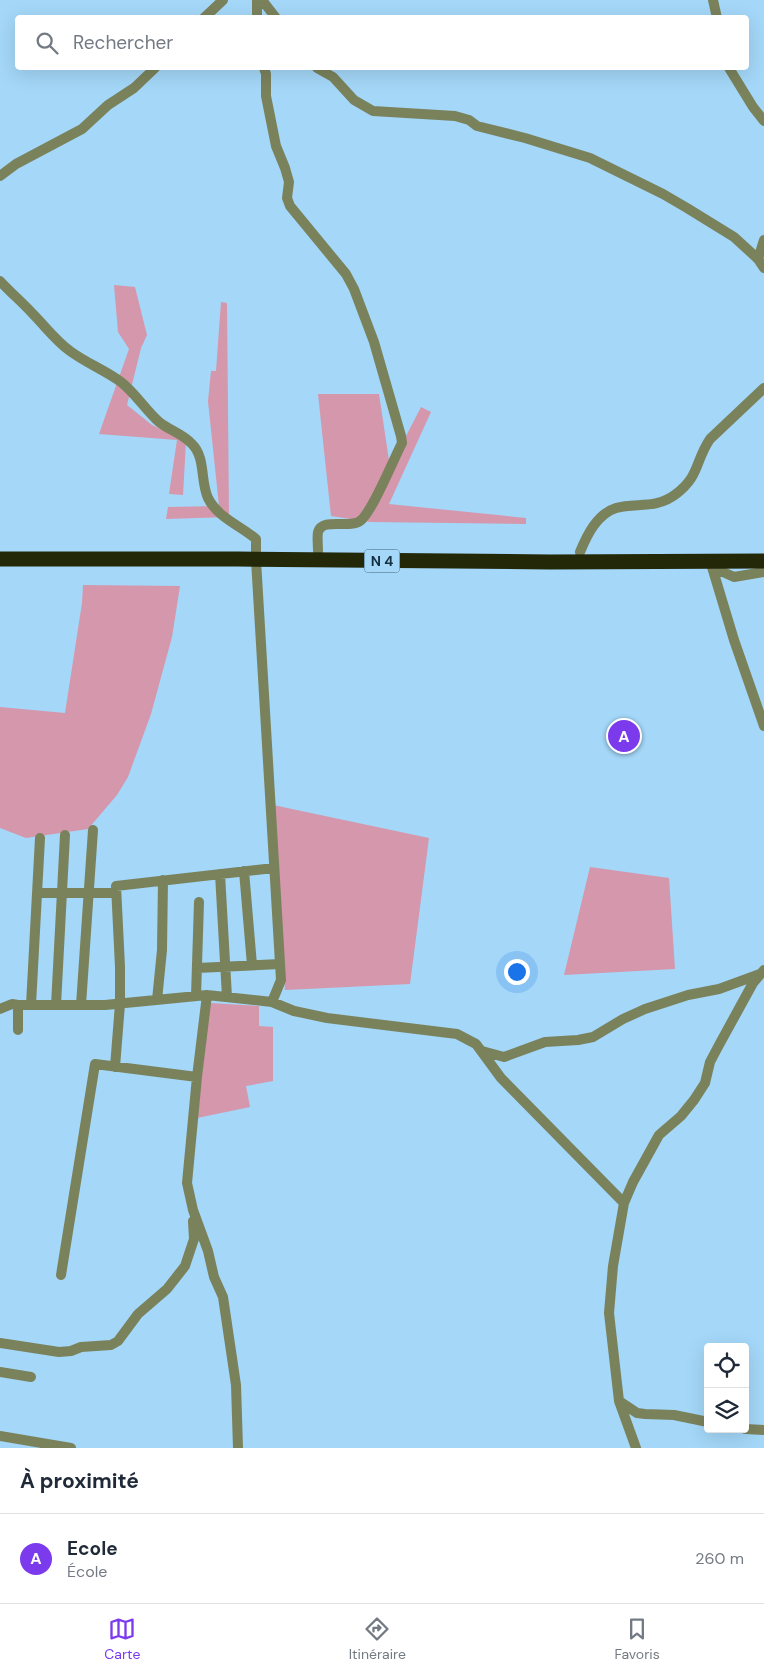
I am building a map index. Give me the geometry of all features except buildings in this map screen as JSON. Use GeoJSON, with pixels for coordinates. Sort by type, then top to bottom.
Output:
{"type":"FeatureCollection","features":[{"type":"Feature","properties":{"kind":"highway","name":"N 4"},"geometry":{"type":"LineString","coordinates":[[0,550],[710,564],[764,561]]}},
{"type":"Feature","properties":{"kind":"highway","name":"N 4"},"geometry":{"type":"LineString","coordinates":[[0,559],[256,555],[318,551],[764,553]]}},
{"type":"Feature","properties":{"kind":"street"},"geometry":{"type":"LineString","coordinates":[[207,15],[223,0]]}},
{"type":"Feature","properties":{"kind":"street"},"geometry":{"type":"LineString","coordinates":[[257,0],[257,15]]}},
{"type":"Feature","properties":{"kind":"street"},"geometry":{"type":"LineString","coordinates":[[262,0],[274,15]]}},
{"type":"Feature","properties":{"kind":"street"},"geometry":{"type":"LineString","coordinates":[[713,0],[716,15]]}},
{"type":"Feature","properties":{"kind":"street"},"geometry":{"type":"LineString","coordinates":[[0,176],[16,164],[82,129],[108,105],[134,88],[153,70]]}},
{"type":"Feature","properties":{"kind":"street"},"geometry":{"type":"LineString","coordinates":[[265,70],[266,96],[276,146],[285,168],[288,182],[287,198],[290,206],[346,274],[354,289],[374,342],[402,443],[380,490],[363,518],[359,522],[347,525],[328,524],[322,526],[318,532],[318,551]]}},
{"type":"Feature","properties":{"kind":"street"},"geometry":{"type":"LineString","coordinates":[[321,70],[333,77],[354,100],[374,111],[455,116],[469,120],[477,126],[525,138],[590,158],[663,194],[734,236],[761,263]]}},
{"type":"Feature","properties":{"kind":"street"},"geometry":{"type":"LineString","coordinates":[[730,70],[753,107],[764,120]]}},
{"type":"Feature","properties":{"kind":"street"},"geometry":{"type":"LineString","coordinates":[[761,263],[764,240]]}},
{"type":"Feature","properties":{"kind":"street"},"geometry":{"type":"LineString","coordinates":[[0,281],[51,335],[70,351],[120,382],[160,422],[184,436],[194,446],[203,470],[205,491],[208,498],[229,520],[256,539],[281,980],[272,1002]]}},
{"type":"Feature","properties":{"kind":"street"},"geometry":{"type":"LineString","coordinates":[[580,552],[587,535],[598,520],[609,511],[618,508],[653,505],[674,496],[689,483],[697,471],[705,447],[710,440],[764,388]]}},
{"type":"Feature","properties":{"kind":"street"},"geometry":{"type":"LineString","coordinates":[[710,564],[734,577],[764,572]]}},
{"type":"Feature","properties":{"kind":"street"},"geometry":{"type":"LineString","coordinates":[[710,564],[734,640],[761,707],[764,726]]}},
{"type":"Feature","properties":{"kind":"street"},"geometry":{"type":"LineString","coordinates":[[82,1005],[93,830]]}},
{"type":"Feature","properties":{"kind":"street"},"geometry":{"type":"LineString","coordinates":[[56,1005],[65,835]]}},
{"type":"Feature","properties":{"kind":"street"},"geometry":{"type":"LineString","coordinates":[[31,1005],[40,838]]}},
{"type":"Feature","properties":{"kind":"street"},"geometry":{"type":"LineString","coordinates":[[115,1066],[120,1004],[116,886],[274,868]]}},
{"type":"Feature","properties":{"kind":"street"},"geometry":{"type":"LineString","coordinates":[[244,871],[252,966]]}},
{"type":"Feature","properties":{"kind":"street"},"geometry":{"type":"LineString","coordinates":[[220,874],[226,997]]}},
{"type":"Feature","properties":{"kind":"street"},"geometry":{"type":"LineString","coordinates":[[156,1000],[162,950],[163,880]]}},
{"type":"Feature","properties":{"kind":"street"},"geometry":{"type":"LineString","coordinates":[[37,894],[116,894]]}},
{"type":"Feature","properties":{"kind":"street"},"geometry":{"type":"LineString","coordinates":[[199,902],[197,968],[202,995],[197,1077],[187,1183],[193,1210],[208,1251],[214,1277],[223,1297],[236,1385],[238,1448]]}},
{"type":"Feature","properties":{"kind":"street"},"geometry":{"type":"LineString","coordinates":[[197,968],[280,964]]}},
{"type":"Feature","properties":{"kind":"street"},"geometry":{"type":"LineString","coordinates":[[482,1051],[504,1057],[545,1042],[593,1037],[623,1018],[645,1009],[688,995],[719,989],[762,972]]}},
{"type":"Feature","properties":{"kind":"street"},"geometry":{"type":"LineString","coordinates":[[636,1448],[619,1401],[609,1313],[624,1203],[633,1182],[659,1135],[690,1106],[705,1083],[710,1062],[753,983],[762,972]]}},
{"type":"Feature","properties":{"kind":"street"},"geometry":{"type":"LineString","coordinates":[[0,1009],[12,1004],[120,1004],[202,995],[272,1002],[294,1011],[327,1018],[457,1034],[476,1044],[501,1078],[624,1203]]}},
{"type":"Feature","properties":{"kind":"street"},"geometry":{"type":"LineString","coordinates":[[18,1005],[18,1030]]}},
{"type":"Feature","properties":{"kind":"street"},"geometry":{"type":"LineString","coordinates":[[61,1275],[95,1064],[197,1077]]}},
{"type":"Feature","properties":{"kind":"street"},"geometry":{"type":"LineString","coordinates":[[0,1344],[59,1352],[81,1346],[111,1345],[118,1342],[138,1314],[167,1289],[185,1266],[194,1239],[193,1210]]}},
{"type":"Feature","properties":{"kind":"street"},"geometry":{"type":"LineString","coordinates":[[0,1372],[31,1377]]}},
{"type":"Feature","properties":{"kind":"street"},"geometry":{"type":"LineString","coordinates":[[619,1401],[645,1414],[674,1415],[704,1421]]}},
{"type":"Feature","properties":{"kind":"street"},"geometry":{"type":"LineString","coordinates":[[749,1429],[764,1430]]}},
{"type":"Feature","properties":{"kind":"street"},"geometry":{"type":"LineString","coordinates":[[0,1436],[71,1448]]}},
{"type":"Feature","properties":{"kind":"shaded area"},"geometry":{"type":"Polygon","coordinates":[[[114,285],[135,287],[147,335],[141,348],[127,405],[152,425],[186,441],[183,495],[169,494],[177,440],[99,434],[129,349],[118,332],[114,285]]]}},
{"type":"Feature","properties":{"kind":"shaded area"},"geometry":{"type":"Polygon","coordinates":[[[221,302],[227,303],[229,517],[166,519],[168,507],[219,506],[208,401],[211,371],[216,371],[221,302]]]}},
{"type":"Feature","properties":{"kind":"shaded area"},"geometry":{"type":"Polygon","coordinates":[[[318,394],[379,394],[390,467],[421,407],[431,412],[389,504],[526,518],[526,524],[370,522],[331,516],[318,394]]]}},
{"type":"Feature","properties":{"kind":"shaded area"},"geometry":{"type":"Polygon","coordinates":[[[83,585],[180,586],[172,637],[151,714],[128,777],[117,795],[88,829],[26,838],[0,828],[0,707],[65,713],[82,603],[83,585]]]}},
{"type":"Feature","properties":{"kind":"shaded area"},"geometry":{"type":"Polygon","coordinates":[[[273,805],[429,838],[410,984],[285,990],[273,805]]]}},
{"type":"Feature","properties":{"kind":"shaded area"},"geometry":{"type":"Polygon","coordinates":[[[590,867],[669,878],[675,969],[564,975],[590,867]]]}},
{"type":"Feature","properties":{"kind":"shaded area"},"geometry":{"type":"Polygon","coordinates":[[[210,1003],[259,1006],[259,1026],[273,1027],[273,1081],[246,1086],[250,1107],[197,1118],[210,1003]]]}},
{"type":"Feature","properties":{"kind":"place","name":"Ecole"},"geometry":{"type":"Point","coordinates":[624,736]}}]}
